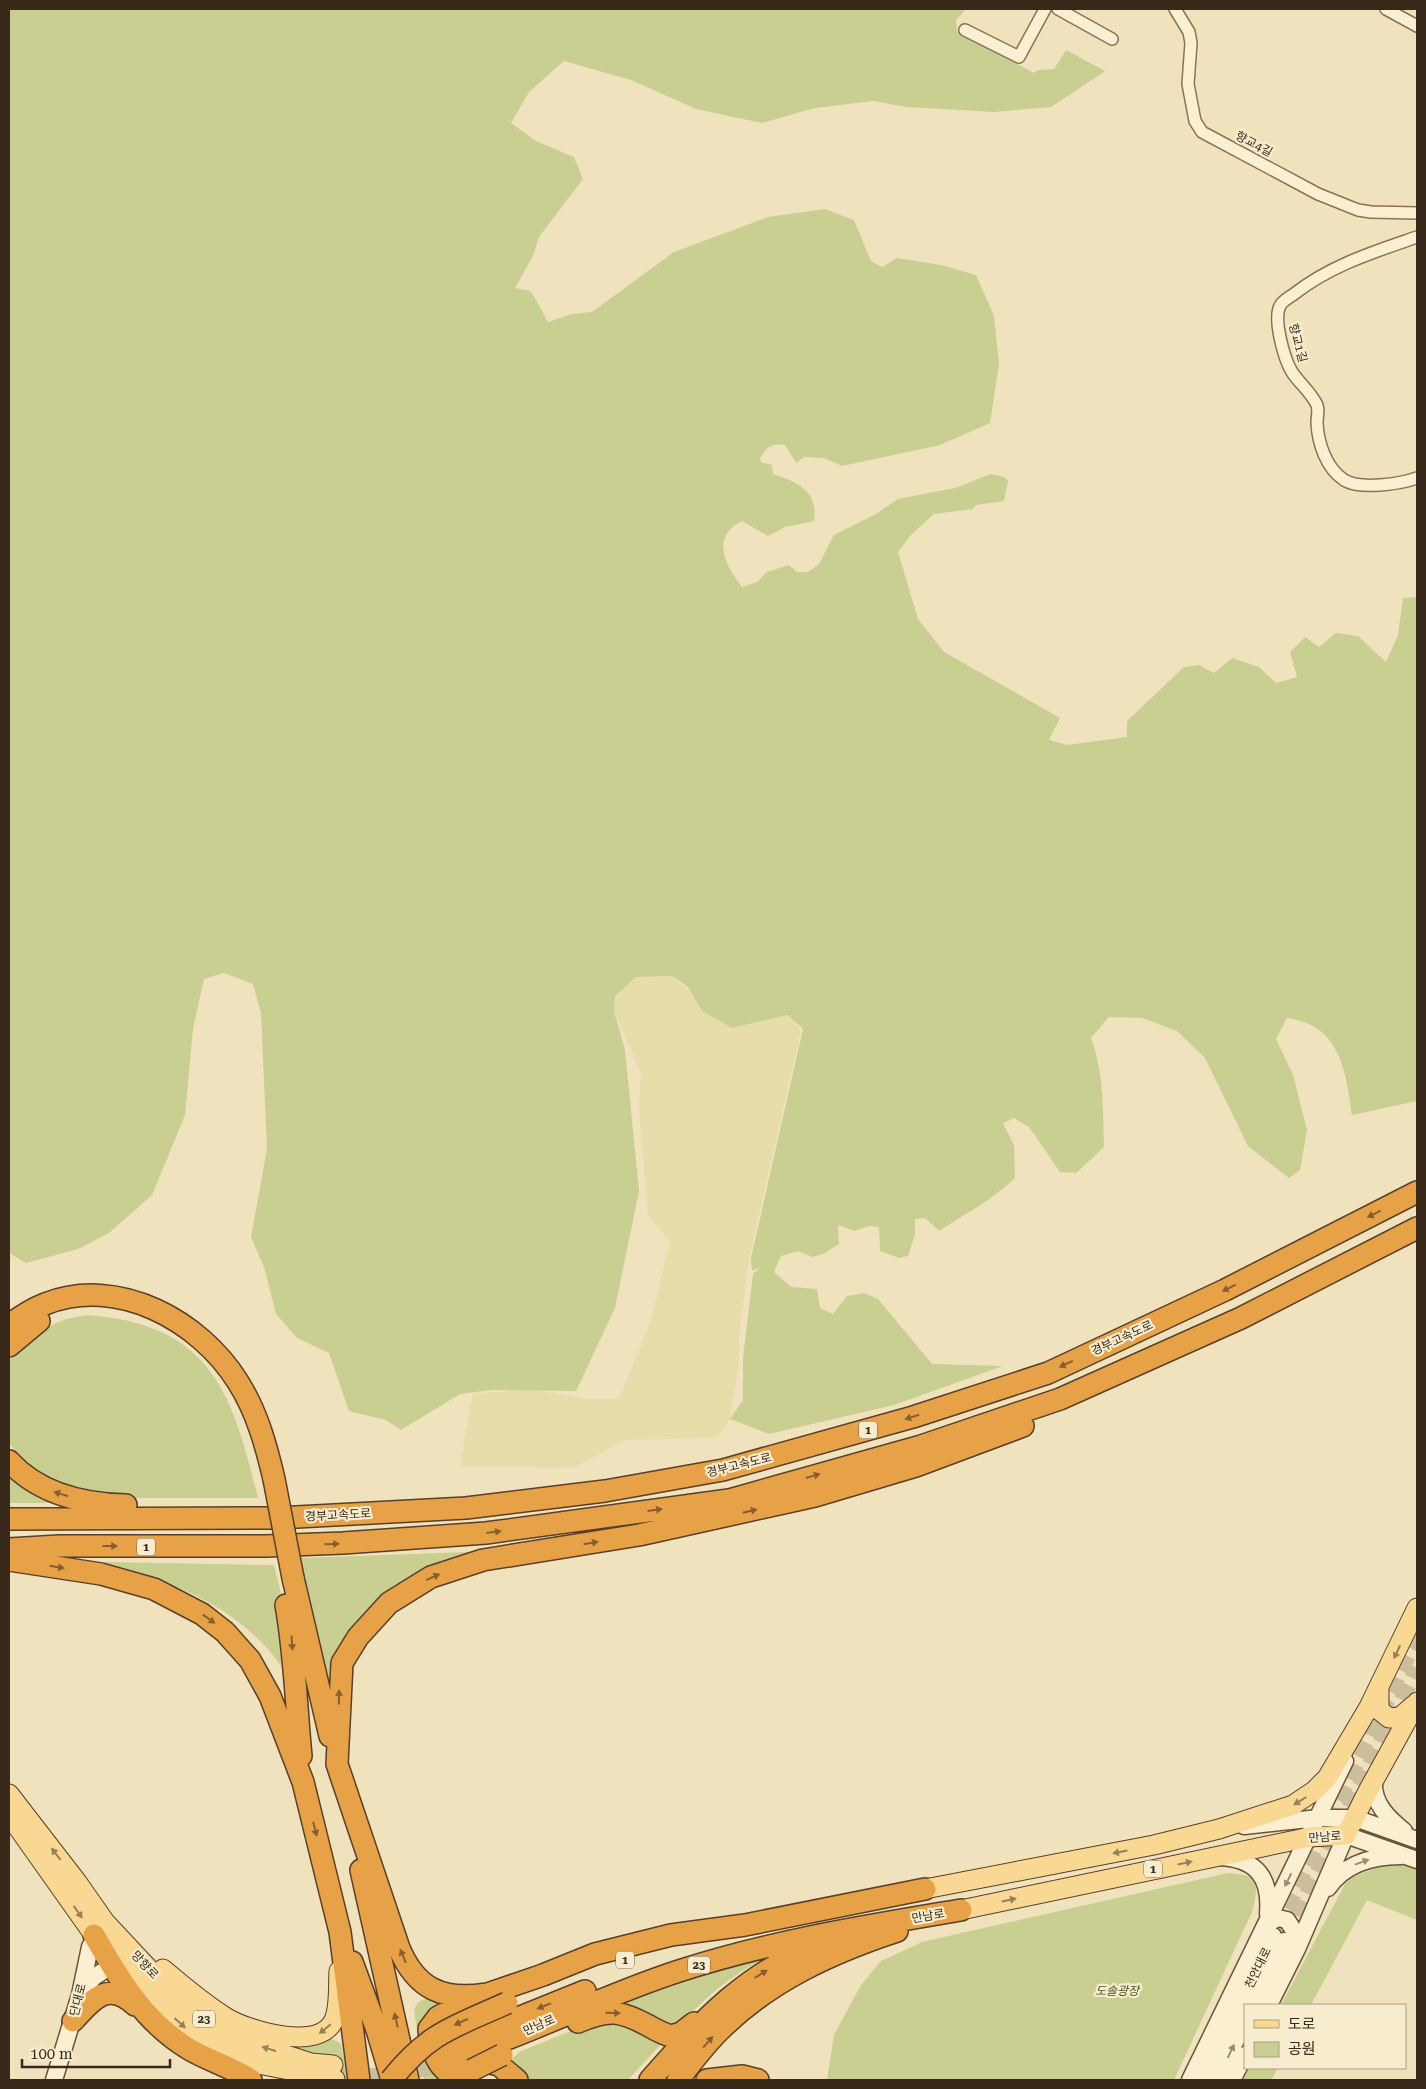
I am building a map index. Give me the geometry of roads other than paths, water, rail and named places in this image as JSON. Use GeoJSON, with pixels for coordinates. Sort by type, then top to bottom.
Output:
{"type":"FeatureCollection","features":[{"type":"Feature","properties":{"kind":"highway","name":"경부고속도로"},"geometry":{"type":"LineString","coordinates":[[9,1519],[278,1518],[466,1508],[605,1491],[723,1470],[913,1417],[1048,1373],[1225,1290],[1417,1192]]}},
{"type":"Feature","properties":{"kind":"highway","name":"1"},"geometry":{"type":"LineString","coordinates":[[9,1549],[59,1546],[343,1544],[486,1532],[729,1500],[921,1446],[1060,1399],[1241,1318],[1417,1228]]}},
{"type":"Feature","properties":{"kind":"highway"},"geometry":{"type":"LineString","coordinates":[[9,1325],[46,1304],[83,1296],[117,1297],[156,1310],[193,1332],[213,1349],[239,1383],[258,1421],[287,1578],[337,1764],[401,2078]]}},
{"type":"Feature","properties":{"kind":"highway"},"geometry":{"type":"LineString","coordinates":[[9,1346],[27,1328],[41,1319],[75,1308],[91,1307],[122,1310],[157,1323],[198,1350],[224,1381],[246,1424],[268,1481]]}},
{"type":"Feature","properties":{"kind":"highway"},"geometry":{"type":"LineString","coordinates":[[486,1994],[457,1996],[444,1993],[422,1983],[412,1974],[399,1948],[337,1764],[342,1663],[358,1637],[389,1603],[431,1577],[482,1560],[574,1546],[719,1518],[816,1496],[916,1466],[1022,1427],[1241,1318]]}},
{"type":"Feature","properties":{"kind":"highway"},"geometry":{"type":"LineString","coordinates":[[9,1461],[30,1481],[40,1487],[68,1497],[108,1505],[320,1504],[466,1508]]}},
{"type":"Feature","properties":{"kind":"highway"},"geometry":{"type":"LineString","coordinates":[[9,1560],[101,1574],[154,1589],[178,1600],[226,1632],[245,1653],[260,1676],[278,1714],[303,1782],[340,1932],[359,2080]]}},
{"type":"Feature","properties":{"kind":"highway"},"geometry":{"type":"LineString","coordinates":[[287,1578],[293,1681],[303,1782]]}},
{"type":"Feature","properties":{"kind":"highway","name":"1"},"geometry":{"type":"LineString","coordinates":[[401,2078],[419,2050],[440,2033],[463,2020],[506,2003],[663,1947],[745,1925],[925,1889]]}},
{"type":"Feature","properties":{"kind":"highway","name":"만남로"},"geometry":{"type":"LineString","coordinates":[[448,2053],[542,2007],[654,1966],[725,1943],[837,1916],[925,1889]]}},
{"type":"Feature","properties":{"kind":"highway"},"geometry":{"type":"LineString","coordinates":[[650,2080],[707,2017],[758,1975],[819,1945],[845,1937],[961,1910]]}},
{"type":"Feature","properties":{"kind":"highway","name":"1"},"geometry":{"type":"LineString","coordinates":[[678,2080],[722,2027],[772,1986],[851,1948],[961,1910]]}},
{"type":"Feature","properties":{"kind":"highway","name":"만남로"},"geometry":{"type":"LineString","coordinates":[[448,2053],[500,2042],[638,1985],[749,1950],[826,1933],[961,1910]]}},
{"type":"Feature","properties":{"kind":"highway"},"geometry":{"type":"LineString","coordinates":[[734,1994],[676,2036],[665,2035],[627,2014],[613,2012],[596,2014],[456,2076],[443,2069],[435,2055],[429,2030],[438,2017],[486,1994],[622,1947],[671,1935],[745,1925]]}},
{"type":"Feature","properties":{"kind":"highway"},"geometry":{"type":"LineString","coordinates":[[99,1929],[113,1968],[147,2015]]}},
{"type":"Feature","properties":{"kind":"highway"},"geometry":{"type":"LineString","coordinates":[[340,1932],[377,2030],[401,2078]]}},
{"type":"Feature","properties":{"kind":"highway"},"geometry":{"type":"LineString","coordinates":[[72,2021],[97,1997],[112,1992],[122,1995],[164,2031],[189,2049],[251,2080]]}},
{"type":"Feature","properties":{"kind":"highway"},"geometry":{"type":"LineString","coordinates":[[448,2053],[499,2065],[517,2080]]}},
{"type":"Feature","properties":{"kind":"highway"},"geometry":{"type":"LineString","coordinates":[[707,2080],[742,2076],[758,2080]]}},
{"type":"Feature","properties":{"kind":"main road"},"geometry":{"type":"LineString","coordinates":[[1218,1829],[1293,1806],[1314,1792],[1327,1778],[1369,1707],[1417,1608]]}},
{"type":"Feature","properties":{"kind":"main road"},"geometry":{"type":"LineString","coordinates":[[1380,1686],[1378,1707],[1389,1718],[1396,1718],[1404,1714],[1417,1702]]}},
{"type":"Feature","properties":{"kind":"main road"},"geometry":{"type":"LineString","coordinates":[[1316,1906],[1346,1835],[1417,1702]]}},
{"type":"Feature","properties":{"kind":"main road"},"geometry":{"type":"LineString","coordinates":[[1269,2004],[1280,1938],[1310,1837],[1369,1707]]}},
{"type":"Feature","properties":{"kind":"main road"},"geometry":{"type":"LineString","coordinates":[[1374,1780],[1374,1794],[1383,1812],[1416,1840]]}},
{"type":"Feature","properties":{"kind":"main road","name":"망향로"},"geometry":{"type":"LineString","coordinates":[[9,1794],[77,1882],[99,1929],[177,1999],[210,2024],[249,2043],[311,2062],[334,2072],[258,2064],[225,2051],[189,2030],[145,1989],[9,1815]]}},
{"type":"Feature","properties":{"kind":"main road","name":"만남로"},"geometry":{"type":"LineString","coordinates":[[925,1889],[1154,1845],[1218,1829],[1318,1818],[1355,1818],[1416,1840]]}},
{"type":"Feature","properties":{"kind":"main road","name":"만남로"},"geometry":{"type":"LineString","coordinates":[[961,1910],[1310,1837],[1346,1835],[1411,1858]]}},
{"type":"Feature","properties":{"kind":"main road"},"geometry":{"type":"LineString","coordinates":[[1212,1857],[1243,1862],[1260,1873],[1269,1893],[1280,1938]]}},
{"type":"Feature","properties":{"kind":"main road"},"geometry":{"type":"LineString","coordinates":[[1190,2080],[1280,1938],[1316,1906],[1333,1881],[1346,1869],[1372,1858],[1411,1858]]}},
{"type":"Feature","properties":{"kind":"main road"},"geometry":{"type":"LineString","coordinates":[[77,1882],[109,1910],[146,1954],[203,2001],[228,2018],[250,2028],[294,2037],[308,2038],[319,2034],[333,2022],[337,2007],[340,1932]]}},
{"type":"Feature","properties":{"kind":"main road","name":"단대로"},"geometry":{"type":"LineString","coordinates":[[54,2080],[99,1929]]}},
{"type":"Feature","properties":{"kind":"main road","name":"천안대로"},"geometry":{"type":"LineString","coordinates":[[1253,2004],[1280,1938]]}},
{"type":"Feature","properties":{"kind":"main road","name":"천안대로"},"geometry":{"type":"LineString","coordinates":[[1244,2004],[1280,1938]]}},
{"type":"Feature","properties":{"kind":"main road"},"geometry":{"type":"LineString","coordinates":[[80,1995],[100,1972],[113,1968],[121,1970],[145,1989]]}},
{"type":"Feature","properties":{"kind":"main road","name":"천안대로"},"geometry":{"type":"LineString","coordinates":[[1203,2080],[1244,2004]]}},
{"type":"Feature","properties":{"kind":"main road"},"geometry":{"type":"LineString","coordinates":[[1216,2080],[1244,2024]]}},
{"type":"Feature","properties":{"kind":"main road"},"geometry":{"type":"LineString","coordinates":[[1232,2080],[1244,2057]]}},
{"type":"Feature","properties":{"kind":"street"},"geometry":{"type":"LineString","coordinates":[[965,30],[1019,57],[1044,9]]}},
{"type":"Feature","properties":{"kind":"street"},"geometry":{"type":"LineString","coordinates":[[1058,9],[1112,40]]}},
{"type":"Feature","properties":{"kind":"street","name":"향교4길"},"geometry":{"type":"LineString","coordinates":[[1175,9],[1188,32],[1191,43],[1188,84],[1195,122],[1202,132],[1318,194],[1364,212],[1417,213]]}},
{"type":"Feature","properties":{"kind":"street"},"geometry":{"type":"LineString","coordinates":[[1386,9],[1417,26]]}},
{"type":"Feature","properties":{"kind":"street","name":"향교1길"},"geometry":{"type":"LineString","coordinates":[[1417,236],[1361,256],[1303,287],[1280,306],[1278,319],[1287,361],[1296,377],[1317,405],[1321,448],[1338,475],[1344,480],[1361,485],[1378,483],[1391,486],[1417,478]]}},
{"type":"Feature","properties":{"kind":"tunnel"},"geometry":{"type":"LineString","coordinates":[[1276,1930],[1417,1637]]}},
{"type":"Feature","properties":{"kind":"tunnel"},"geometry":{"type":"LineString","coordinates":[[1286,1937],[1417,1668]]}},
{"type":"Feature","properties":{"kind":"tunnel"},"geometry":{"type":"LineString","coordinates":[[335,2079],[387,2077],[449,2060]]}},
{"type":"Feature","properties":{"kind":"park label","name":"도솔광장"},"geometry":{"type":"Point","coordinates":[1117,1991]}}]}
